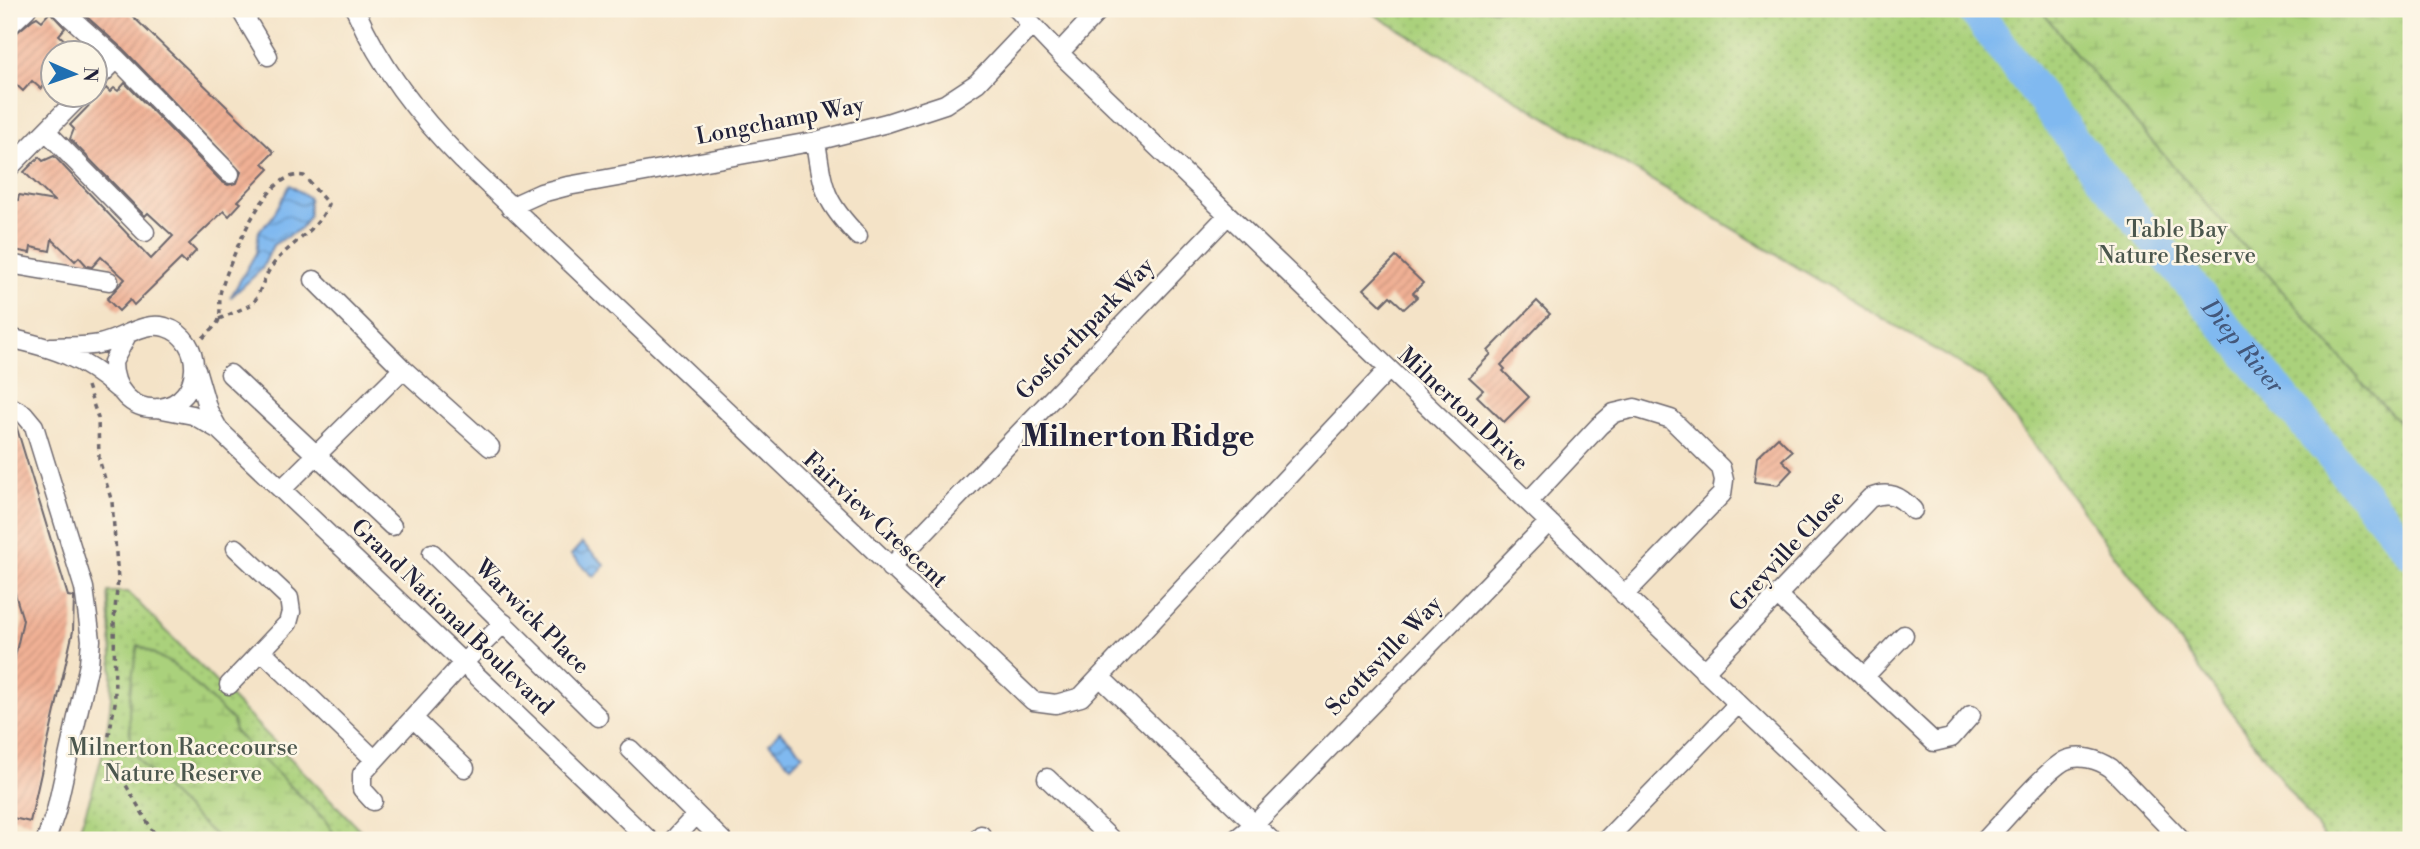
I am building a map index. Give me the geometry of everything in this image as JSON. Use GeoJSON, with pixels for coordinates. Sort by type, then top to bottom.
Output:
{"type":"FeatureCollection","features":[{"type":"Feature","properties":{"kind":"street"},"geometry":{"type":"LineString","coordinates":[[9,26],[27,9]]}},
{"type":"Feature","properties":{"kind":"street"},"geometry":{"type":"LineString","coordinates":[[61,9],[117,59],[230,174]]}},
{"type":"Feature","properties":{"kind":"street"},"geometry":{"type":"LineString","coordinates":[[240,9],[268,55]]}},
{"type":"Feature","properties":{"kind":"street","name":"Fairview Crescent"},"geometry":{"type":"LineString","coordinates":[[355,9],[396,86],[424,121],[510,207],[1033,701],[1056,704],[1081,696],[1386,372]]}},
{"type":"Feature","properties":{"kind":"street","name":"Milnerton Drive"},"geometry":{"type":"LineString","coordinates":[[1017,9],[1031,26],[1228,215],[1386,372],[1528,502],[1881,840]]}},
{"type":"Feature","properties":{"kind":"street"},"geometry":{"type":"LineString","coordinates":[[1059,53],[1100,9]]}},
{"type":"Feature","properties":{"kind":"street","name":"Longchamp Way"},"geometry":{"type":"LineString","coordinates":[[510,207],[541,192],[816,141],[887,123],[957,98],[977,83],[1031,26]]}},
{"type":"Feature","properties":{"kind":"street"},"geometry":{"type":"LineString","coordinates":[[108,68],[117,59]]}},
{"type":"Feature","properties":{"kind":"street"},"geometry":{"type":"LineString","coordinates":[[9,168],[68,108]]}},
{"type":"Feature","properties":{"kind":"street"},"geometry":{"type":"LineString","coordinates":[[46,131],[145,232]]}},
{"type":"Feature","properties":{"kind":"street"},"geometry":{"type":"LineString","coordinates":[[816,141],[827,196],[833,210],[858,236]]}},
{"type":"Feature","properties":{"kind":"street","name":"Gosforthpark Way"},"geometry":{"type":"LineString","coordinates":[[890,568],[1228,215]]}},
{"type":"Feature","properties":{"kind":"street"},"geometry":{"type":"LineString","coordinates":[[9,264],[109,281]]}},
{"type":"Feature","properties":{"kind":"street"},"geometry":{"type":"LineString","coordinates":[[314,280],[403,369],[490,447]]}},
{"type":"Feature","properties":{"kind":"street"},"geometry":{"type":"LineString","coordinates":[[9,338],[51,347],[87,364],[136,404],[157,408],[174,403],[188,390],[193,356],[173,330],[157,326],[140,328],[126,337],[96,345],[51,347]]}},
{"type":"Feature","properties":{"kind":"street"},"geometry":{"type":"LineString","coordinates":[[120,391],[113,362],[126,337]]}},
{"type":"Feature","properties":{"kind":"street","name":"Grand National Boulevard"},"geometry":{"type":"LineString","coordinates":[[193,356],[204,398],[219,430]]}},
{"type":"Feature","properties":{"kind":"street"},"geometry":{"type":"LineString","coordinates":[[283,488],[403,369]]}},
{"type":"Feature","properties":{"kind":"street"},"geometry":{"type":"LineString","coordinates":[[230,374],[392,526]]}},
{"type":"Feature","properties":{"kind":"street"},"geometry":{"type":"LineString","coordinates":[[9,406],[24,414],[34,426],[90,616],[89,664],[56,811],[46,840]]}},
{"type":"Feature","properties":{"kind":"street","name":"Grand National Boulevard"},"geometry":{"type":"LineString","coordinates":[[157,408],[193,415],[219,430],[283,488],[649,840]]}},
{"type":"Feature","properties":{"kind":"street"},"geometry":{"type":"LineString","coordinates":[[1528,502],[1614,413],[1635,408],[1671,419],[1721,468],[1724,480],[1722,494],[1624,595]]}},
{"type":"Feature","properties":{"kind":"street","name":"Greyville Close"},"geometry":{"type":"LineString","coordinates":[[1704,672],[1779,597],[1870,498],[1890,494],[1901,497],[1913,510]]}},
{"type":"Feature","properties":{"kind":"street","name":"Scottsville Way"},"geometry":{"type":"LineString","coordinates":[[1235,840],[1255,824],[1549,522]]}},
{"type":"Feature","properties":{"kind":"street"},"geometry":{"type":"LineString","coordinates":[[229,685],[288,623],[291,612],[289,598],[236,548]]}},
{"type":"Feature","properties":{"kind":"street","name":"Warwick Place"},"geometry":{"type":"LineString","coordinates":[[432,553],[500,628],[598,717]]}},
{"type":"Feature","properties":{"kind":"street"},"geometry":{"type":"LineString","coordinates":[[1779,597],[1934,742],[1951,738],[1971,715]]}},
{"type":"Feature","properties":{"kind":"street","name":"Warwick Place"},"geometry":{"type":"LineString","coordinates":[[375,760],[464,662],[500,628]]}},
{"type":"Feature","properties":{"kind":"street"},"geometry":{"type":"LineString","coordinates":[[1864,677],[1904,635]]}},
{"type":"Feature","properties":{"kind":"street"},"geometry":{"type":"LineString","coordinates":[[262,651],[375,760],[362,774],[360,781],[362,789],[373,801]]}},
{"type":"Feature","properties":{"kind":"street"},"geometry":{"type":"LineString","coordinates":[[1100,677],[1271,840]]}},
{"type":"Feature","properties":{"kind":"street"},"geometry":{"type":"LineString","coordinates":[[1606,840],[1738,704]]}},
{"type":"Feature","properties":{"kind":"street"},"geometry":{"type":"LineString","coordinates":[[414,719],[465,768]]}},
{"type":"Feature","properties":{"kind":"street"},"geometry":{"type":"LineString","coordinates":[[630,749],[722,840]]}},
{"type":"Feature","properties":{"kind":"street"},"geometry":{"type":"LineString","coordinates":[[1985,840],[2065,761],[2084,758],[2100,761],[2112,768],[2181,840]]}},
{"type":"Feature","properties":{"kind":"street"},"geometry":{"type":"LineString","coordinates":[[1047,778],[1112,840]]}},
{"type":"Feature","properties":{"kind":"street"},"geometry":{"type":"LineString","coordinates":[[673,840],[696,815]]}},
{"type":"Feature","properties":{"kind":"path"},"geometry":{"type":"LineString","coordinates":[[193,356],[219,319],[253,304],[269,270],[288,248],[323,217],[328,204],[326,199],[304,176],[289,177],[273,189],[244,229],[221,289],[219,319]]}},
{"type":"Feature","properties":{"kind":"path"},"geometry":{"type":"LineString","coordinates":[[87,364],[87,385],[98,418],[99,459],[111,502],[118,579],[114,620],[115,703],[106,751],[158,840]]}},
{"type":"Feature","properties":{"kind":"green space","name":"Table Bay Nature Reserve"},"geometry":{"type":"Polygon","coordinates":[[[1365,9],[2411,9],[2411,840],[2326,840],[1986,380],[1365,9]]]}},
{"type":"Feature","properties":{"kind":"green space"},"geometry":{"type":"Polygon","coordinates":[[[2040,9],[2411,9],[2411,434],[2374,396],[2081,60],[2040,9]]]}},
{"type":"Feature","properties":{"kind":"green space","name":"Milnerton Racecourse Nature Reserve"},"geometry":{"type":"Polygon","coordinates":[[[108,592],[128,592],[370,840],[76,840],[100,763],[111,701],[108,592]]]}},
{"type":"Feature","properties":{"kind":"green space"},"geometry":{"type":"Polygon","coordinates":[[[138,645],[176,666],[233,721],[235,732],[325,820],[338,840],[220,840],[173,796],[147,770],[134,752],[129,712],[138,645]]]}},
{"type":"Feature","properties":{"kind":"water"},"geometry":{"type":"Polygon","coordinates":[[[290,185],[309,198],[309,216],[300,229],[273,245],[262,269],[230,298],[256,253],[259,231],[271,219],[290,185]]]}},
{"type":"Feature","properties":{"kind":"water"},"geometry":{"type":"Polygon","coordinates":[[[582,543],[605,565],[594,577],[571,555],[582,543]]]}},
{"type":"Feature","properties":{"kind":"water"},"geometry":{"type":"Polygon","coordinates":[[[780,731],[803,754],[791,766],[769,743],[780,731]]]}},
{"type":"Feature","properties":{"kind":"building"},"geometry":{"type":"Polygon","coordinates":[[[78,9],[125,9],[274,152],[263,163],[269,169],[238,201],[241,203],[229,216],[224,211],[189,244],[196,251],[185,263],[181,259],[134,305],[130,300],[119,311],[107,299],[125,279],[101,257],[92,267],[87,266],[79,257],[75,261],[52,239],[50,251],[31,247],[30,253],[9,249],[9,204],[12,199],[18,200],[19,195],[54,201],[24,172],[39,157],[43,161],[54,156],[151,259],[173,236],[148,213],[145,216],[70,139],[74,129],[70,125],[87,108],[108,108],[108,90],[110,92],[114,88],[118,91],[125,83],[222,182],[228,185],[237,183],[241,172],[125,51],[78,9]]]}},
{"type":"Feature","properties":{"kind":"building"},"geometry":{"type":"Polygon","coordinates":[[[50,12],[65,28],[59,35],[62,38],[38,38],[38,86],[32,81],[23,91],[9,78],[9,39],[33,19],[37,17],[42,21],[50,12]]]}},
{"type":"Feature","properties":{"kind":"building"},"geometry":{"type":"Polygon","coordinates":[[[1396,257],[1423,283],[1413,293],[1417,297],[1404,309],[1390,296],[1381,305],[1364,289],[1396,257]]]}},
{"type":"Feature","properties":{"kind":"building"},"geometry":{"type":"Polygon","coordinates":[[[1537,301],[1550,314],[1501,365],[1505,369],[1503,371],[1529,397],[1504,422],[1477,396],[1483,390],[1469,377],[1491,354],[1488,351],[1537,301]]]}},
{"type":"Feature","properties":{"kind":"building"},"geometry":{"type":"Polygon","coordinates":[[[9,419],[15,422],[68,596],[74,597],[73,631],[30,822],[9,817],[9,684],[23,620],[9,574],[9,419]]]}},
{"type":"Feature","properties":{"kind":"building"},"geometry":{"type":"Polygon","coordinates":[[[1778,437],[1792,451],[1782,460],[1792,470],[1778,485],[1754,482],[1757,457],[1778,437]]]}},
{"type":"Feature","properties":{"kind":"waterway","name":"Diep River"},"geometry":{"type":"LineString","coordinates":[[1973,9],[2101,176],[2411,552]]}},
{"type":"Feature","properties":{"kind":"district","name":"Milnerton Ridge"},"geometry":{"type":"Point","coordinates":[1138,437]}}]}
